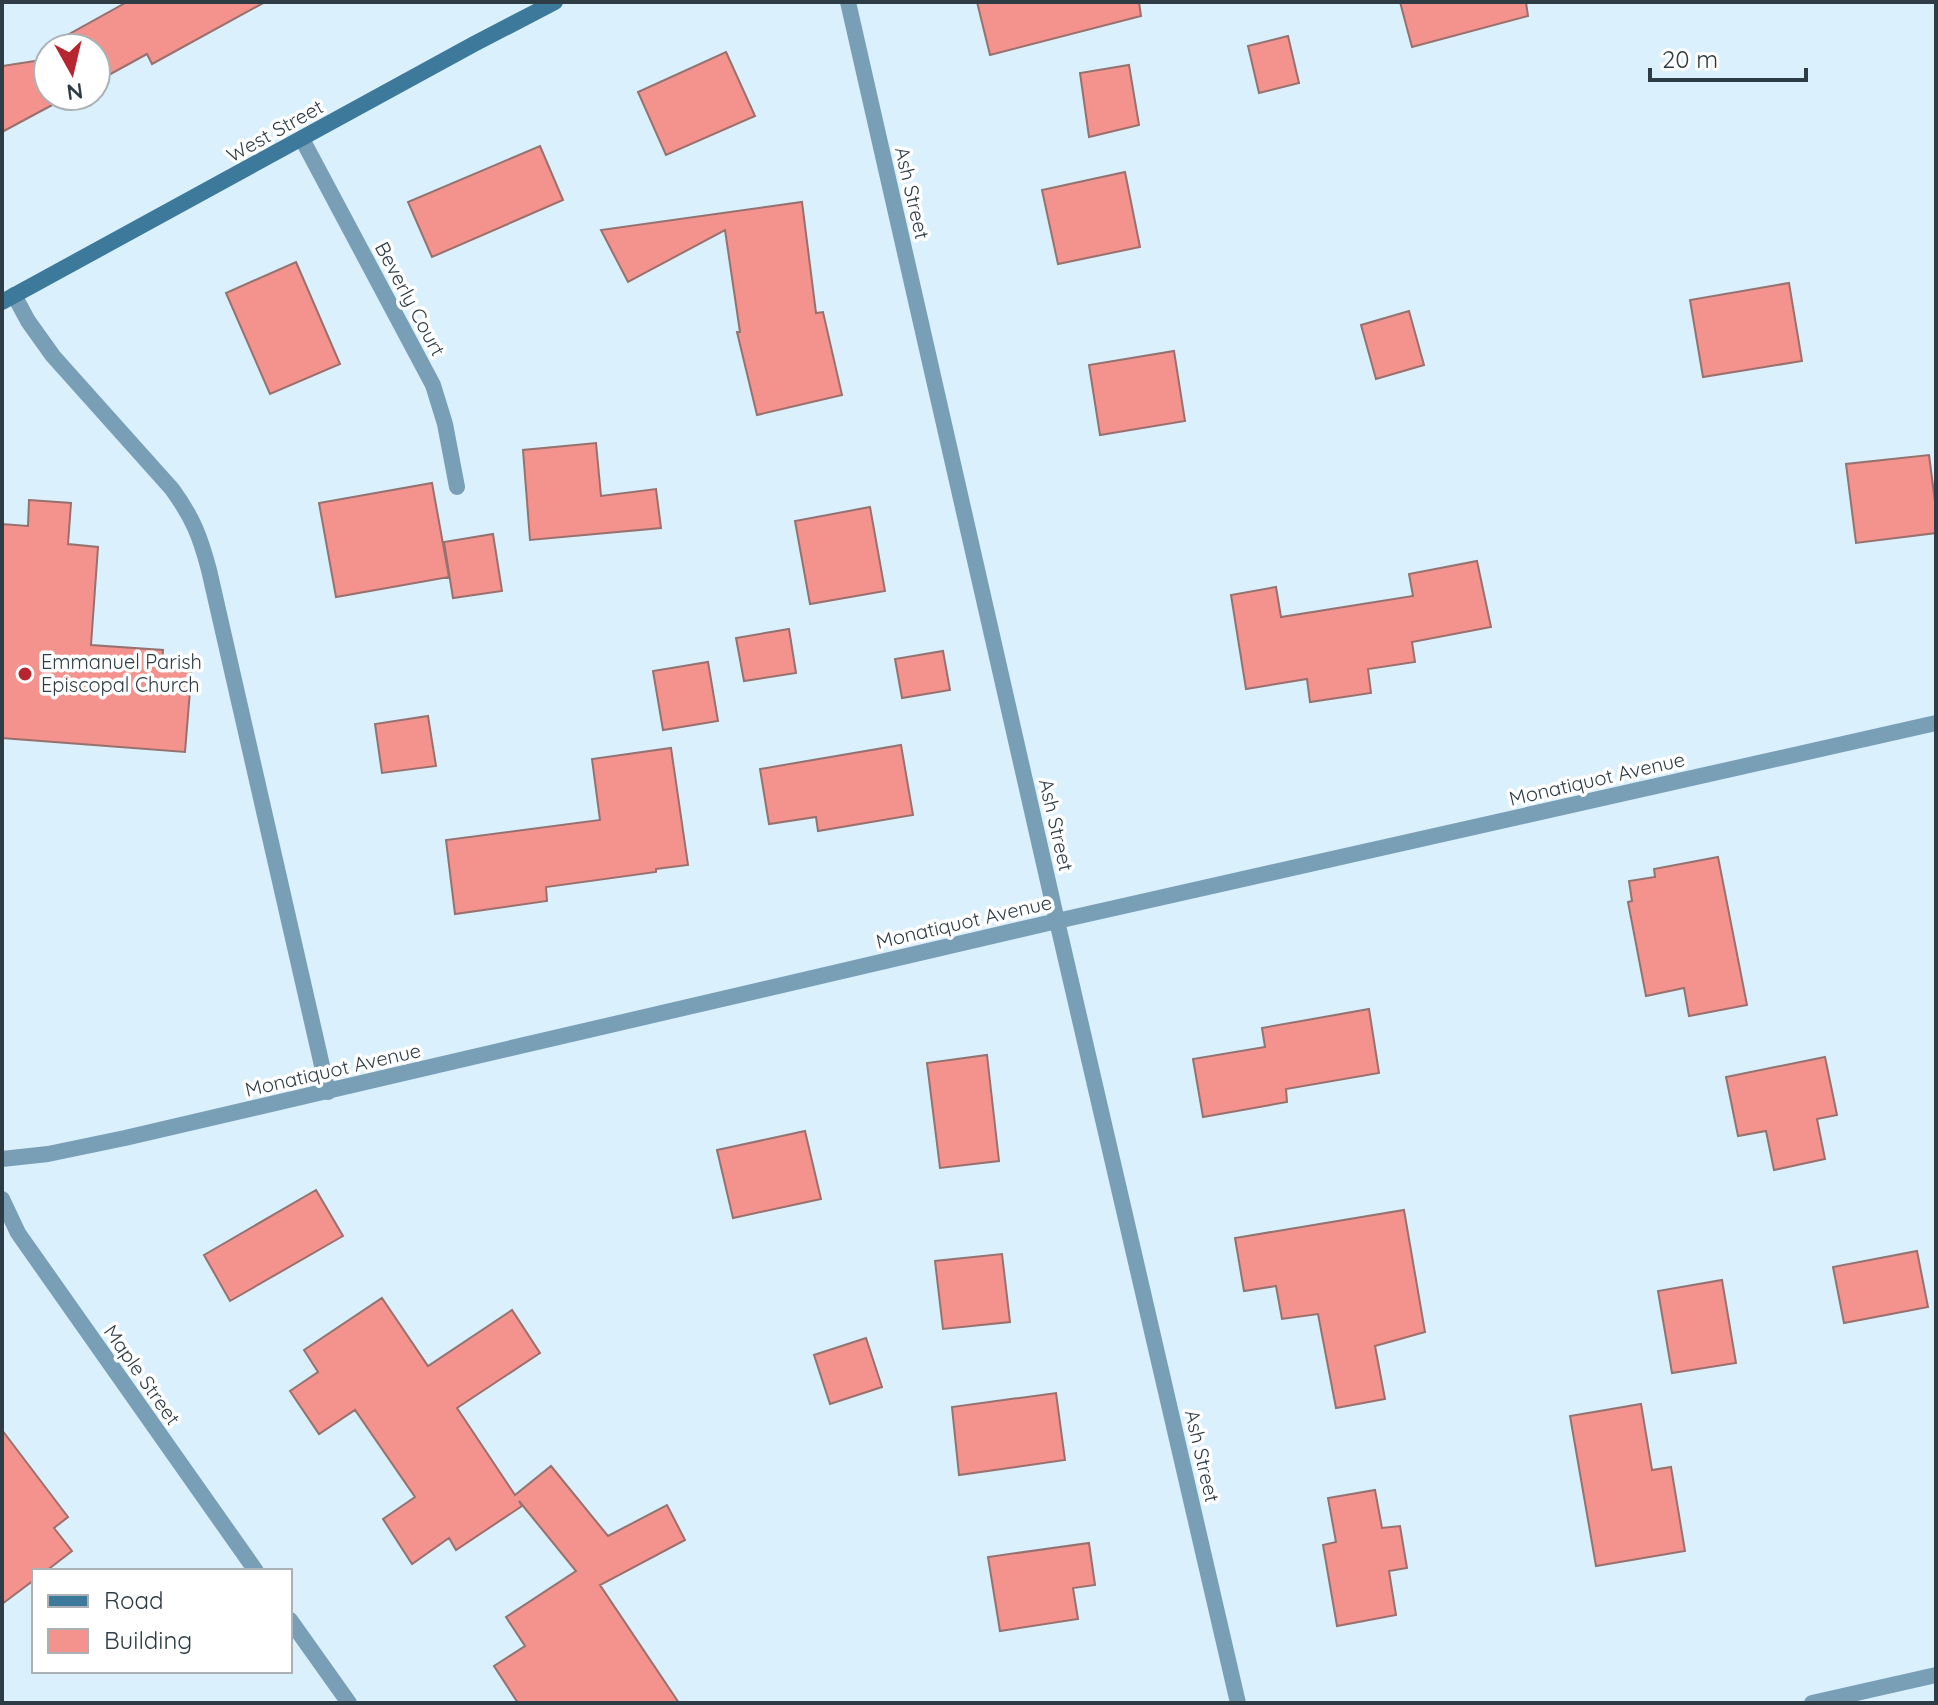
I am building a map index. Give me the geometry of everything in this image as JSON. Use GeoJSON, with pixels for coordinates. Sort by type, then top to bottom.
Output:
{"type":"FeatureCollection","features":[{"type":"Feature","properties":{"kind":"street","name":"West Street"},"geometry":{"type":"LineString","coordinates":[[6,298],[555,2]]}},
{"type":"Feature","properties":{"kind":"street","name":"Ash Street"},"geometry":{"type":"LineString","coordinates":[[848,2],[1238,1703]]}},
{"type":"Feature","properties":{"kind":"street","name":"Beverly Court"},"geometry":{"type":"LineString","coordinates":[[302,139],[433,385],[445,424],[457,487]]}},
{"type":"Feature","properties":{"kind":"street"},"geometry":{"type":"LineString","coordinates":[[6,298],[28,321],[53,356],[172,489],[189,512],[200,538],[328,1092]]}},
{"type":"Feature","properties":{"kind":"street","name":"Monatiquot Avenue"},"geometry":{"type":"LineString","coordinates":[[2,1159],[73,1150],[1057,921],[1936,723]]}},
{"type":"Feature","properties":{"kind":"street","name":"Maple Street"},"geometry":{"type":"LineString","coordinates":[[2,1199],[18,1233],[255,1569]]}},
{"type":"Feature","properties":{"kind":"street"},"geometry":{"type":"LineString","coordinates":[[292,1623],[349,1703]]}},
{"type":"Feature","properties":{"kind":"street"},"geometry":{"type":"LineString","coordinates":[[1812,1703],[1868,1697],[1936,1675]]}},
{"type":"Feature","properties":{"kind":"building"},"geometry":{"type":"Polygon","coordinates":[[[127,2],[265,2],[152,64],[147,54],[112,73],[112,32],[73,32],[127,2]]]}},
{"type":"Feature","properties":{"kind":"building"},"geometry":{"type":"Polygon","coordinates":[[[977,2],[1139,2],[1141,16],[990,55],[977,2]]]}},
{"type":"Feature","properties":{"kind":"building"},"geometry":{"type":"Polygon","coordinates":[[[1400,2],[1526,2],[1528,16],[1412,47],[1400,2]]]}},
{"type":"Feature","properties":{"kind":"building"},"geometry":{"type":"Polygon","coordinates":[[[1288,36],[1299,83],[1259,93],[1248,46],[1288,36]]]}},
{"type":"Feature","properties":{"kind":"building"},"geometry":{"type":"Polygon","coordinates":[[[726,52],[755,116],[666,155],[638,92],[726,52]]]}},
{"type":"Feature","properties":{"kind":"building"},"geometry":{"type":"Polygon","coordinates":[[[32,61],[32,112],[39,112],[2,132],[2,66],[32,61]]]}},
{"type":"Feature","properties":{"kind":"building"},"geometry":{"type":"Polygon","coordinates":[[[1129,65],[1139,125],[1089,137],[1080,73],[1129,65]]]}},
{"type":"Feature","properties":{"kind":"building"},"geometry":{"type":"Polygon","coordinates":[[[540,146],[563,200],[432,257],[408,202],[540,146]]]}},
{"type":"Feature","properties":{"kind":"building"},"geometry":{"type":"Polygon","coordinates":[[[1125,172],[1140,247],[1058,264],[1042,190],[1125,172]]]}},
{"type":"Feature","properties":{"kind":"building"},"geometry":{"type":"Polygon","coordinates":[[[802,202],[816,313],[823,312],[842,395],[757,415],[737,332],[740,332],[725,230],[628,282],[601,230],[802,202]]]}},
{"type":"Feature","properties":{"kind":"building"},"geometry":{"type":"Polygon","coordinates":[[[296,262],[340,364],[270,394],[226,293],[296,262]]]}},
{"type":"Feature","properties":{"kind":"building"},"geometry":{"type":"Polygon","coordinates":[[[1789,283],[1802,361],[1703,377],[1690,300],[1789,283]]]}},
{"type":"Feature","properties":{"kind":"building"},"geometry":{"type":"Polygon","coordinates":[[[1409,311],[1424,365],[1376,379],[1361,325],[1409,311]]]}},
{"type":"Feature","properties":{"kind":"building"},"geometry":{"type":"Polygon","coordinates":[[[1174,351],[1185,421],[1100,435],[1089,365],[1174,351]]]}},
{"type":"Feature","properties":{"kind":"building"},"geometry":{"type":"Polygon","coordinates":[[[596,443],[601,496],[656,489],[661,528],[530,540],[523,450],[596,443]]]}},
{"type":"Feature","properties":{"kind":"building"},"geometry":{"type":"Polygon","coordinates":[[[1929,455],[1936,533],[1856,543],[1846,464],[1929,455]]]}},
{"type":"Feature","properties":{"kind":"building"},"geometry":{"type":"Polygon","coordinates":[[[432,483],[449,577],[336,597],[319,503],[432,483]]]}},
{"type":"Feature","properties":{"kind":"building"},"geometry":{"type":"Polygon","coordinates":[[[29,500],[71,503],[68,544],[98,547],[91,645],[163,650],[162,665],[192,666],[185,752],[2,738],[2,524],[28,526],[29,500]]]}},
{"type":"Feature","properties":{"kind":"building"},"geometry":{"type":"Polygon","coordinates":[[[870,507],[885,591],[810,604],[795,521],[870,507]]]}},
{"type":"Feature","properties":{"kind":"building"},"geometry":{"type":"Polygon","coordinates":[[[493,534],[502,591],[453,598],[444,542],[493,534]]]}},
{"type":"Feature","properties":{"kind":"building"},"geometry":{"type":"Polygon","coordinates":[[[1477,561],[1491,627],[1412,642],[1415,662],[1368,669],[1371,693],[1310,702],[1307,679],[1246,689],[1231,595],[1276,587],[1281,617],[1413,596],[1409,574],[1477,561]]]}},
{"type":"Feature","properties":{"kind":"building"},"geometry":{"type":"Polygon","coordinates":[[[789,629],[796,673],[744,681],[736,638],[789,629]]]}},
{"type":"Feature","properties":{"kind":"building"},"geometry":{"type":"Polygon","coordinates":[[[943,651],[950,690],[902,698],[895,659],[943,651]]]}},
{"type":"Feature","properties":{"kind":"building"},"geometry":{"type":"Polygon","coordinates":[[[708,662],[718,721],[663,730],[653,671],[708,662]]]}},
{"type":"Feature","properties":{"kind":"building"},"geometry":{"type":"Polygon","coordinates":[[[428,716],[436,766],[382,773],[375,724],[428,716]]]}},
{"type":"Feature","properties":{"kind":"building"},"geometry":{"type":"Polygon","coordinates":[[[901,745],[913,815],[818,831],[816,817],[769,824],[760,769],[901,745]]]}},
{"type":"Feature","properties":{"kind":"building"},"geometry":{"type":"Polygon","coordinates":[[[671,748],[688,865],[546,887],[547,901],[455,914],[446,840],[600,820],[592,759],[671,748]]]}},
{"type":"Feature","properties":{"kind":"building"},"geometry":{"type":"Polygon","coordinates":[[[1718,857],[1747,1005],[1689,1016],[1684,988],[1646,996],[1628,902],[1632,901],[1629,881],[1655,877],[1654,869],[1718,857]]]}},
{"type":"Feature","properties":{"kind":"building"},"geometry":{"type":"Polygon","coordinates":[[[1369,1009],[1379,1073],[1286,1089],[1287,1102],[1203,1117],[1193,1059],[1265,1047],[1262,1028],[1369,1009]]]}},
{"type":"Feature","properties":{"kind":"building"},"geometry":{"type":"Polygon","coordinates":[[[987,1055],[999,1161],[940,1168],[927,1063],[987,1055]]]}},
{"type":"Feature","properties":{"kind":"building"},"geometry":{"type":"Polygon","coordinates":[[[1825,1057],[1837,1115],[1817,1119],[1825,1159],[1774,1170],[1766,1131],[1738,1136],[1726,1077],[1825,1057]]]}},
{"type":"Feature","properties":{"kind":"building"},"geometry":{"type":"Polygon","coordinates":[[[805,1131],[821,1199],[733,1218],[717,1150],[805,1131]]]}},
{"type":"Feature","properties":{"kind":"building"},"geometry":{"type":"Polygon","coordinates":[[[316,1190],[343,1236],[230,1301],[204,1255],[316,1190]]]}},
{"type":"Feature","properties":{"kind":"building"},"geometry":{"type":"Polygon","coordinates":[[[1404,1210],[1425,1332],[1375,1346],[1385,1399],[1336,1408],[1318,1314],[1282,1319],[1276,1286],[1244,1291],[1235,1238],[1404,1210]]]}},
{"type":"Feature","properties":{"kind":"building"},"geometry":{"type":"Polygon","coordinates":[[[1917,1251],[1928,1307],[1844,1323],[1833,1267],[1917,1251]]]}},
{"type":"Feature","properties":{"kind":"building"},"geometry":{"type":"Polygon","coordinates":[[[1002,1254],[1010,1322],[943,1329],[935,1261],[1002,1254]]]}},
{"type":"Feature","properties":{"kind":"building"},"geometry":{"type":"Polygon","coordinates":[[[1722,1280],[1736,1363],[1672,1373],[1658,1291],[1722,1280]]]}},
{"type":"Feature","properties":{"kind":"building"},"geometry":{"type":"Polygon","coordinates":[[[382,1298],[428,1366],[512,1310],[540,1353],[457,1408],[515,1495],[551,1466],[608,1536],[667,1505],[685,1540],[600,1585],[679,1703],[518,1703],[494,1666],[525,1646],[506,1617],[576,1571],[519,1501],[522,1506],[456,1550],[449,1538],[412,1564],[383,1519],[415,1497],[355,1410],[319,1434],[290,1391],[318,1372],[304,1350],[382,1298]]]}},
{"type":"Feature","properties":{"kind":"building"},"geometry":{"type":"Polygon","coordinates":[[[866,1338],[882,1387],[830,1404],[814,1355],[866,1338]]]}},
{"type":"Feature","properties":{"kind":"building"},"geometry":{"type":"Polygon","coordinates":[[[1056,1393],[1065,1460],[959,1475],[952,1407],[1056,1393]]]}},
{"type":"Feature","properties":{"kind":"building"},"geometry":{"type":"Polygon","coordinates":[[[1641,1404],[1652,1470],[1671,1467],[1685,1551],[1596,1566],[1570,1416],[1641,1404]]]}},
{"type":"Feature","properties":{"kind":"building"},"geometry":{"type":"Polygon","coordinates":[[[2,1430],[68,1517],[54,1528],[72,1551],[49,1569],[32,1569],[32,1582],[2,1604],[2,1430]]]}},
{"type":"Feature","properties":{"kind":"building"},"geometry":{"type":"Polygon","coordinates":[[[1375,1490],[1382,1528],[1400,1526],[1407,1568],[1389,1571],[1396,1615],[1337,1626],[1323,1545],[1336,1542],[1328,1498],[1375,1490]]]}},
{"type":"Feature","properties":{"kind":"building"},"geometry":{"type":"Polygon","coordinates":[[[1089,1543],[1095,1585],[1073,1588],[1078,1619],[1000,1631],[988,1557],[1089,1543]]]}},
{"type":"Feature","properties":{"kind":"place","name":"Emmanuel Parish Episcopal Church"},"geometry":{"type":"Point","coordinates":[25,674]}}]}
